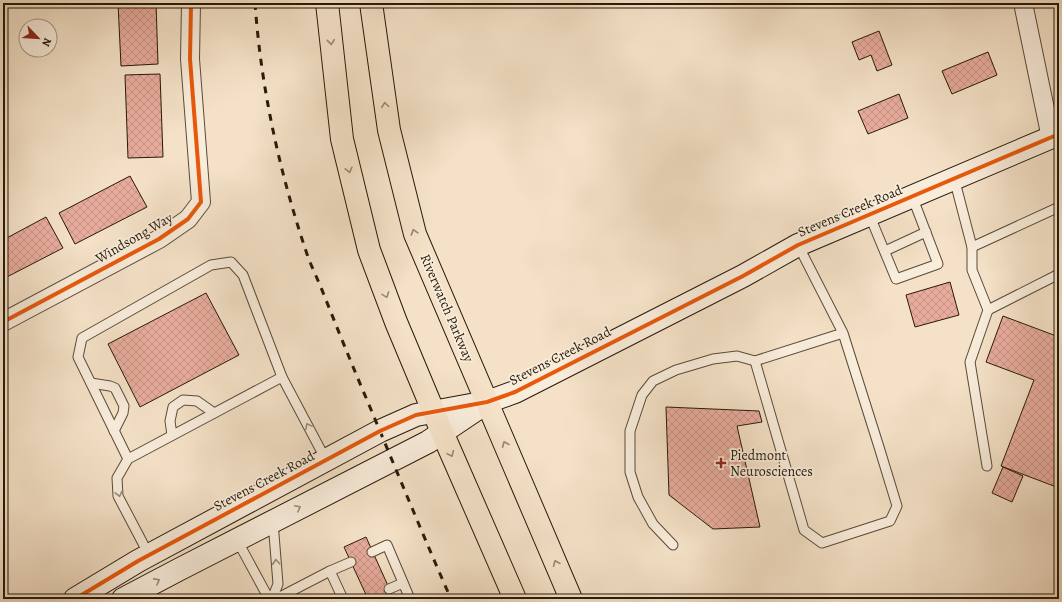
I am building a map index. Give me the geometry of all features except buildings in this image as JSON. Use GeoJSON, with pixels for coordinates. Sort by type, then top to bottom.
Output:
{"type":"FeatureCollection","features":[{"type":"Feature","properties":{"kind":"main road"},"geometry":{"type":"LineString","coordinates":[[327,3],[342,139],[369,250],[396,322],[442,432],[515,599]]}},
{"type":"Feature","properties":{"kind":"main road","name":"Riverwatch Parkway"},"geometry":{"type":"LineString","coordinates":[[371,3],[389,130],[415,234],[572,599]]}},
{"type":"Feature","properties":{"kind":"street","name":"Windsong Way"},"geometry":{"type":"LineString","coordinates":[[3,322],[160,238],[188,219],[200,202],[190,59],[191,3]]}},
{"type":"Feature","properties":{"kind":"street"},"geometry":{"type":"LineString","coordinates":[[1023,3],[1055,136]]}},
{"type":"Feature","properties":{"kind":"street","name":"Stevens Creek Road"},"geometry":{"type":"LineString","coordinates":[[75,599],[149,555],[380,431],[416,415],[487,402],[516,392],[743,276],[798,245],[1055,136]]}},
{"type":"Feature","properties":{"kind":"street","name":"Stevens Creek Road"},"geometry":{"type":"LineString","coordinates":[[123,599],[428,442],[487,402]]}},
{"type":"Feature","properties":{"kind":"lane"},"geometry":{"type":"LineString","coordinates":[[954,178],[972,247],[972,270],[988,310],[970,362],[987,466]]}},
{"type":"Feature","properties":{"kind":"lane"},"geometry":{"type":"LineString","coordinates":[[869,214],[896,279],[938,264],[912,196]]}},
{"type":"Feature","properties":{"kind":"lane"},"geometry":{"type":"LineString","coordinates":[[972,247],[1059,207]]}},
{"type":"Feature","properties":{"kind":"lane"},"geometry":{"type":"LineString","coordinates":[[885,251],[926,232]]}},
{"type":"Feature","properties":{"kind":"lane"},"geometry":{"type":"LineString","coordinates":[[755,361],[804,530],[822,543],[890,521],[897,506],[843,333],[798,245]]}},
{"type":"Feature","properties":{"kind":"lane"},"geometry":{"type":"LineString","coordinates":[[128,459],[78,357],[82,338],[211,265],[231,262],[243,275],[282,376],[326,460]]}},
{"type":"Feature","properties":{"kind":"lane"},"geometry":{"type":"LineString","coordinates":[[988,310],[1059,274]]}},
{"type":"Feature","properties":{"kind":"lane"},"geometry":{"type":"LineString","coordinates":[[673,545],[653,524],[638,497],[630,472],[630,431],[642,396],[653,381],[676,370],[713,359],[737,356],[755,361],[843,333]]}},
{"type":"Feature","properties":{"kind":"lane"},"geometry":{"type":"LineString","coordinates":[[149,555],[118,496],[117,478],[128,459],[282,376]]}},
{"type":"Feature","properties":{"kind":"lane"},"geometry":{"type":"LineString","coordinates":[[91,383],[115,388],[124,406],[123,413],[114,431]]}},
{"type":"Feature","properties":{"kind":"lane"},"geometry":{"type":"LineString","coordinates":[[172,435],[170,421],[173,407],[183,400],[197,401],[214,413]]}},
{"type":"Feature","properties":{"kind":"lane"},"geometry":{"type":"LineString","coordinates":[[270,599],[278,584],[273,521]]}},
{"type":"Feature","properties":{"kind":"lane"},"geometry":{"type":"LineString","coordinates":[[237,540],[270,599]]}},
{"type":"Feature","properties":{"kind":"lane"},"geometry":{"type":"LineString","coordinates":[[372,552],[387,545],[410,599]]}},
{"type":"Feature","properties":{"kind":"lane"},"geometry":{"type":"LineString","coordinates":[[276,599],[351,562]]}},
{"type":"Feature","properties":{"kind":"lane"},"geometry":{"type":"LineString","coordinates":[[330,572],[343,599]]}},
{"type":"Feature","properties":{"kind":"lane"},"geometry":{"type":"LineString","coordinates":[[389,589],[403,583]]}},
{"type":"Feature","properties":{"kind":"railway"},"geometry":{"type":"LineString","coordinates":[[255,3],[262,67],[273,132],[289,195],[308,257],[451,599]]}},
{"type":"Feature","properties":{"kind":"cycle path"},"geometry":{"type":"LineString","coordinates":[[3,322],[159,239],[188,219],[201,202],[190,59],[191,3]]}},
{"type":"Feature","properties":{"kind":"cycle path"},"geometry":{"type":"LineString","coordinates":[[75,599],[138,561],[380,431],[416,415],[487,402],[515,392],[743,276],[798,245],[1059,134]]}},
{"type":"Feature","properties":{"kind":"place","name":"Piedmont Neurosciences"},"geometry":{"type":"Point","coordinates":[721,463]}}]}
